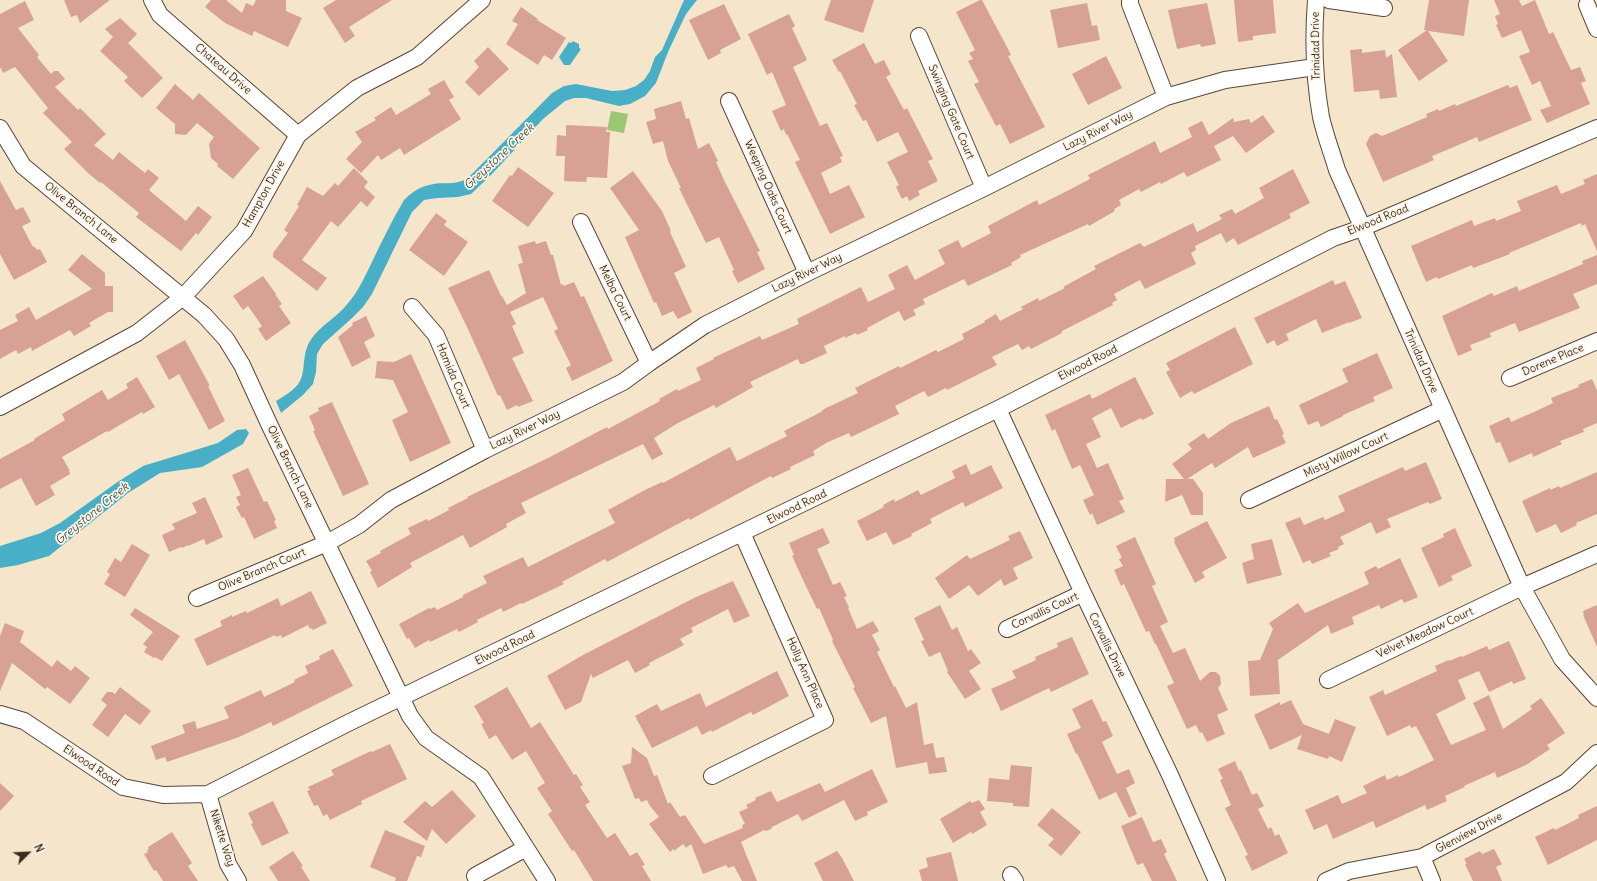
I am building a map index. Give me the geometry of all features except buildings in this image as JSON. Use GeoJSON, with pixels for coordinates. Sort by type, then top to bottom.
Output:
{"type":"FeatureCollection","features":[{"type":"Feature","properties":{"kind":"street","name":"Chateau Drive"},"geometry":{"type":"LineString","coordinates":[[152,0],[160,15],[298,135]]}},
{"type":"Feature","properties":{"kind":"street","name":"Hampton Drive"},"geometry":{"type":"LineString","coordinates":[[0,407],[137,333],[183,297],[244,231],[298,135],[357,88],[417,57],[482,0]]}},
{"type":"Feature","properties":{"kind":"street"},"geometry":{"type":"LineString","coordinates":[[1130,0],[1130,4],[1166,97]]}},
{"type":"Feature","properties":{"kind":"street","name":"Trinidad Drive"},"geometry":{"type":"LineString","coordinates":[[1316,0],[1313,30],[1314,67],[1321,118],[1337,170],[1522,587],[1562,659],[1597,698]]}},
{"type":"Feature","properties":{"kind":"street"},"geometry":{"type":"LineString","coordinates":[[1329,0],[1384,8]]}},
{"type":"Feature","properties":{"kind":"street"},"geometry":{"type":"LineString","coordinates":[[1586,5],[1597,29]]}},
{"type":"Feature","properties":{"kind":"street","name":"Swinging Gate Court"},"geometry":{"type":"LineString","coordinates":[[919,36],[984,188]]}},
{"type":"Feature","properties":{"kind":"street","name":"Lazy River Way"},"geometry":{"type":"LineString","coordinates":[[327,543],[359,525],[391,500],[485,450],[623,382],[705,325],[807,273],[984,188],[1166,97],[1225,80],[1314,67]]}},
{"type":"Feature","properties":{"kind":"street","name":"Weeping Oaks Court"},"geometry":{"type":"LineString","coordinates":[[729,101],[807,273]]}},
{"type":"Feature","properties":{"kind":"street","name":"Olive Branch Lane"},"geometry":{"type":"LineString","coordinates":[[0,128],[23,166],[183,297],[204,315],[226,340],[242,365],[273,433],[410,716],[426,738],[481,777],[547,881]]}},
{"type":"Feature","properties":{"kind":"street","name":"Elwood Road"},"geometry":{"type":"LineString","coordinates":[[0,714],[24,721],[123,787],[163,795],[208,794],[401,698],[998,409],[1333,238],[1362,228],[1597,128]]}},
{"type":"Feature","properties":{"kind":"street","name":"Melba Court"},"geometry":{"type":"LineString","coordinates":[[581,222],[649,363]]}},
{"type":"Feature","properties":{"kind":"street","name":"Hamida Court"},"geometry":{"type":"LineString","coordinates":[[412,307],[436,335],[485,450]]}},
{"type":"Feature","properties":{"kind":"street","name":"Dorene Place"},"geometry":{"type":"LineString","coordinates":[[1510,378],[1597,341]]}},
{"type":"Feature","properties":{"kind":"street","name":"Corvallis Drive"},"geometry":{"type":"LineString","coordinates":[[998,409],[1083,594],[1170,775],[1217,881]]}},
{"type":"Feature","properties":{"kind":"street","name":"Misty Willow Court"},"geometry":{"type":"LineString","coordinates":[[1249,500],[1443,409]]}},
{"type":"Feature","properties":{"kind":"street","name":"Holly Ann Place"},"geometry":{"type":"LineString","coordinates":[[712,776],[825,720],[742,533]]}},
{"type":"Feature","properties":{"kind":"street","name":"Olive Branch Court"},"geometry":{"type":"LineString","coordinates":[[197,598],[327,543]]}},
{"type":"Feature","properties":{"kind":"street","name":"Velvet Meadow Court"},"geometry":{"type":"LineString","coordinates":[[1328,680],[1522,587],[1597,554]]}},
{"type":"Feature","properties":{"kind":"street","name":"Corvallis Court"},"geometry":{"type":"LineString","coordinates":[[1007,629],[1083,594]]}},
{"type":"Feature","properties":{"kind":"street","name":"Glenview Drive"},"geometry":{"type":"LineString","coordinates":[[1326,881],[1349,871],[1422,857],[1566,782],[1597,753]]}},
{"type":"Feature","properties":{"kind":"street","name":"Nikette Way"},"geometry":{"type":"LineString","coordinates":[[208,794],[228,864],[238,881]]}},
{"type":"Feature","properties":{"kind":"street"},"geometry":{"type":"LineString","coordinates":[[476,876],[526,848]]}},
{"type":"Feature","properties":{"kind":"street"},"geometry":{"type":"LineString","coordinates":[[1422,857],[1432,881]]}},
{"type":"Feature","properties":{"kind":"green space"},"geometry":{"type":"Polygon","coordinates":[[[611,111],[628,114],[624,133],[607,130],[611,111]]]}},
{"type":"Feature","properties":{"kind":"water","name":"Greystone Creek"},"geometry":{"type":"Polygon","coordinates":[[[684,0],[697,0],[686,14],[668,52],[656,83],[645,96],[630,104],[619,106],[586,98],[574,98],[565,101],[543,119],[492,174],[471,194],[458,197],[424,200],[412,212],[372,294],[363,307],[323,344],[317,354],[316,372],[313,384],[303,395],[281,413],[276,401],[292,391],[298,384],[303,372],[306,349],[310,341],[319,330],[345,307],[356,293],[404,200],[415,191],[425,186],[457,182],[467,179],[552,93],[564,86],[576,84],[612,91],[625,90],[636,86],[644,80],[650,71],[655,57],[662,50],[684,0]]]}},
{"type":"Feature","properties":{"kind":"water"},"geometry":{"type":"Polygon","coordinates":[[[573,41],[579,44],[579,48],[581,49],[570,65],[564,65],[559,57],[569,42],[571,43],[573,41]]]}},
{"type":"Feature","properties":{"kind":"water","name":"Greystone Creek"},"geometry":{"type":"Polygon","coordinates":[[[246,429],[249,433],[243,444],[202,467],[160,473],[128,493],[49,556],[18,565],[0,568],[0,546],[41,533],[60,523],[119,481],[143,466],[218,443],[237,430],[246,429]]]}}]}
